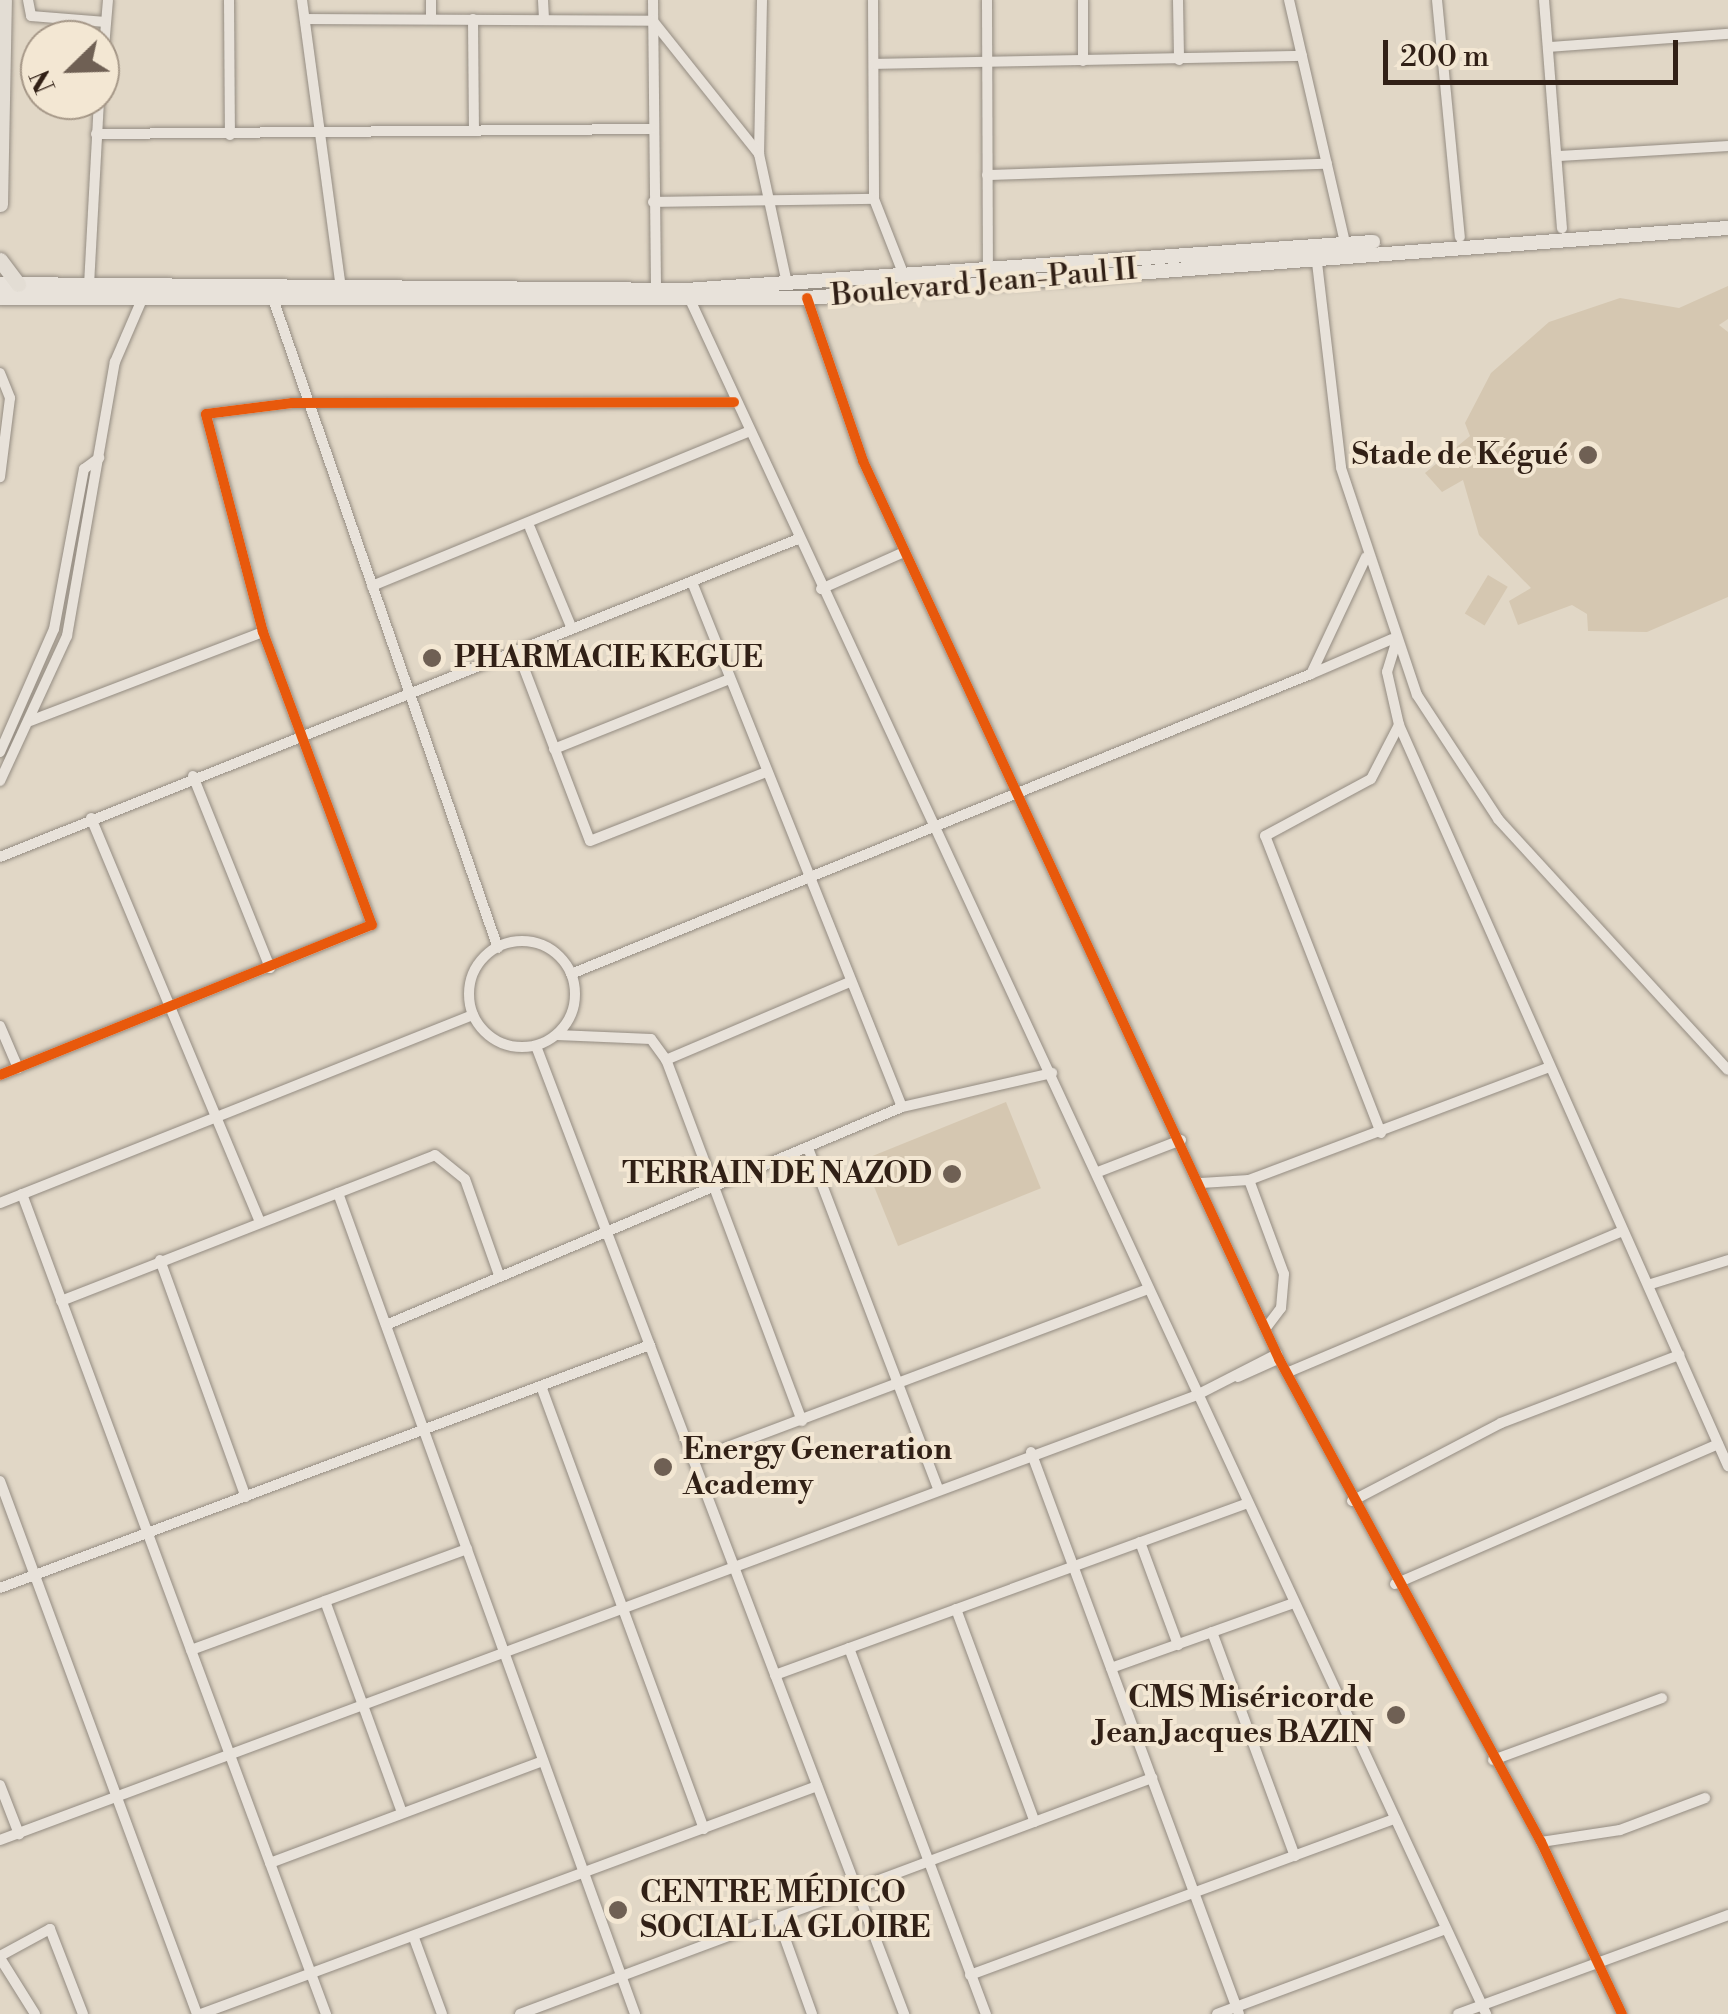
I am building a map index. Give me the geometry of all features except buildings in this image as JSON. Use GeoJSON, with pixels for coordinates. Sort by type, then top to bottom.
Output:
{"type":"FeatureCollection","features":[{"type":"Feature","properties":{"kind":"main road"},"geometry":{"type":"LineString","coordinates":[[0,204],[4,0]]}},
{"type":"Feature","properties":{"kind":"main road","name":"Boulevard Jean-Paul II"},"geometry":{"type":"LineString","coordinates":[[0,284],[271,293],[807,298],[1316,251],[1344,243],[1728,218]]}},
{"type":"Feature","properties":{"kind":"main road","name":"Boulevard Jean-Paul II"},"geometry":{"type":"LineString","coordinates":[[0,298],[341,289],[656,291],[687,296],[787,284],[1728,228]]}},
{"type":"Feature","properties":{"kind":"main road"},"geometry":{"type":"LineString","coordinates":[[0,260],[18,284]]}},
{"type":"Feature","properties":{"kind":"street"},"geometry":{"type":"LineString","coordinates":[[28,0],[31,16],[81,20]]}},
{"type":"Feature","properties":{"kind":"street"},"geometry":{"type":"LineString","coordinates":[[229,0],[230,135]]}},
{"type":"Feature","properties":{"kind":"street"},"geometry":{"type":"LineString","coordinates":[[302,0],[341,289]]}},
{"type":"Feature","properties":{"kind":"street"},"geometry":{"type":"LineString","coordinates":[[431,0],[431,19]]}},
{"type":"Feature","properties":{"kind":"street"},"geometry":{"type":"LineString","coordinates":[[543,0],[544,18]]}},
{"type":"Feature","properties":{"kind":"street"},"geometry":{"type":"LineString","coordinates":[[652,0],[656,291]]}},
{"type":"Feature","properties":{"kind":"street"},"geometry":{"type":"LineString","coordinates":[[762,0],[759,154],[787,284]]}},
{"type":"Feature","properties":{"kind":"street"},"geometry":{"type":"LineString","coordinates":[[874,0],[874,200],[905,279]]}},
{"type":"Feature","properties":{"kind":"street"},"geometry":{"type":"LineString","coordinates":[[986,0],[988,272]]}},
{"type":"Feature","properties":{"kind":"street"},"geometry":{"type":"LineString","coordinates":[[1083,0],[1083,61]]}},
{"type":"Feature","properties":{"kind":"street"},"geometry":{"type":"LineString","coordinates":[[1178,0],[1178,60]]}},
{"type":"Feature","properties":{"kind":"street"},"geometry":{"type":"LineString","coordinates":[[1289,0],[1344,243]]}},
{"type":"Feature","properties":{"kind":"street"},"geometry":{"type":"LineString","coordinates":[[1438,0],[1460,237]]}},
{"type":"Feature","properties":{"kind":"street"},"geometry":{"type":"LineString","coordinates":[[1544,0],[1560,156],[1562,228]]}},
{"type":"Feature","properties":{"kind":"street"},"geometry":{"type":"LineString","coordinates":[[305,19],[652,20]]}},
{"type":"Feature","properties":{"kind":"street"},"geometry":{"type":"LineString","coordinates":[[473,19],[474,130]]}},
{"type":"Feature","properties":{"kind":"street"},"geometry":{"type":"LineString","coordinates":[[652,20],[759,154]]}},
{"type":"Feature","properties":{"kind":"street"},"geometry":{"type":"LineString","coordinates":[[1549,47],[1728,34]]}},
{"type":"Feature","properties":{"kind":"street"},"geometry":{"type":"LineString","coordinates":[[874,64],[1302,56]]}},
{"type":"Feature","properties":{"kind":"street"},"geometry":{"type":"LineString","coordinates":[[89,285],[98,120]]}},
{"type":"Feature","properties":{"kind":"street"},"geometry":{"type":"LineString","coordinates":[[96,134],[652,129]]}},
{"type":"Feature","properties":{"kind":"street"},"geometry":{"type":"LineString","coordinates":[[1560,156],[1728,146]]}},
{"type":"Feature","properties":{"kind":"street"},"geometry":{"type":"LineString","coordinates":[[987,176],[1327,164]]}},
{"type":"Feature","properties":{"kind":"street"},"geometry":{"type":"LineString","coordinates":[[653,202],[874,200]]}},
{"type":"Feature","properties":{"kind":"street"},"geometry":{"type":"LineString","coordinates":[[1316,251],[1332,423],[1366,556],[1394,642],[1498,819],[1728,1070]]}},
{"type":"Feature","properties":{"kind":"street"},"geometry":{"type":"LineString","coordinates":[[271,293],[498,948]]}},
{"type":"Feature","properties":{"kind":"street"},"geometry":{"type":"LineString","coordinates":[[687,296],[931,824],[1052,1073],[1484,2010]]}},
{"type":"Feature","properties":{"kind":"street"},"geometry":{"type":"LineString","coordinates":[[0,782],[68,636],[115,362],[143,297]]}},
{"type":"Feature","properties":{"kind":"street"},"geometry":{"type":"LineString","coordinates":[[807,298],[904,552],[1201,1183],[1278,1356],[1292,1372],[1394,1584],[1541,1842],[1622,2014]]}},
{"type":"Feature","properties":{"kind":"street"},"geometry":{"type":"LineString","coordinates":[[0,373],[10,398],[0,477]]}},
{"type":"Feature","properties":{"kind":"street"},"geometry":{"type":"LineString","coordinates":[[0,1075],[372,924],[263,632],[206,414],[306,403],[734,402]]}},
{"type":"Feature","properties":{"kind":"street"},"geometry":{"type":"LineString","coordinates":[[372,586],[530,528],[748,432]]}},
{"type":"Feature","properties":{"kind":"street"},"geometry":{"type":"LineString","coordinates":[[0,752],[54,629],[84,469],[99,458]]}},
{"type":"Feature","properties":{"kind":"street"},"geometry":{"type":"LineString","coordinates":[[530,528],[572,629]]}},
{"type":"Feature","properties":{"kind":"street"},"geometry":{"type":"LineString","coordinates":[[0,857],[409,690],[798,540]]}},
{"type":"Feature","properties":{"kind":"street"},"geometry":{"type":"LineString","coordinates":[[822,589],[904,552]]}},
{"type":"Feature","properties":{"kind":"street"},"geometry":{"type":"LineString","coordinates":[[1311,674],[1366,556]]}},
{"type":"Feature","properties":{"kind":"street"},"geometry":{"type":"LineString","coordinates":[[692,582],[902,1107]]}},
{"type":"Feature","properties":{"kind":"street"},"geometry":{"type":"LineString","coordinates":[[29,722],[263,632]]}},
{"type":"Feature","properties":{"kind":"street"},"geometry":{"type":"LineString","coordinates":[[572,974],[931,824],[1018,798],[1394,642]]}},
{"type":"Feature","properties":{"kind":"street"},"geometry":{"type":"LineString","coordinates":[[1394,642],[1387,672],[1399,725],[1546,1068],[1651,1284],[1728,1466]]}},
{"type":"Feature","properties":{"kind":"street"},"geometry":{"type":"LineString","coordinates":[[517,650],[590,841],[766,772]]}},
{"type":"Feature","properties":{"kind":"street"},"geometry":{"type":"LineString","coordinates":[[554,749],[728,680]]}},
{"type":"Feature","properties":{"kind":"street"},"geometry":{"type":"LineString","coordinates":[[1381,1133],[1265,836],[1371,779],[1399,725]]}},
{"type":"Feature","properties":{"kind":"street"},"geometry":{"type":"LineString","coordinates":[[193,776],[270,968]]}},
{"type":"Feature","properties":{"kind":"street"},"geometry":{"type":"LineString","coordinates":[[91,818],[167,1009],[259,1220]]}},
{"type":"Feature","properties":{"kind":"street"},"geometry":{"type":"LineString","coordinates":[[557,1035],[574,1007],[572,974],[548,948],[498,948],[475,970],[473,1015],[492,1038],[536,1046],[557,1035],[651,1039],[666,1060],[710,1188],[802,1420]]}},
{"type":"Feature","properties":{"kind":"street"},"geometry":{"type":"LineString","coordinates":[[666,1060],[850,982]]}},
{"type":"Feature","properties":{"kind":"street"},"geometry":{"type":"LineString","coordinates":[[0,1202],[214,1114],[473,1015]]}},
{"type":"Feature","properties":{"kind":"street"},"geometry":{"type":"LineString","coordinates":[[0,1026],[18,1068]]}},
{"type":"Feature","properties":{"kind":"street"},"geometry":{"type":"LineString","coordinates":[[536,1046],[904,2014]]}},
{"type":"Feature","properties":{"kind":"street"},"geometry":{"type":"LineString","coordinates":[[1201,1183],[1250,1180],[1546,1068]]}},
{"type":"Feature","properties":{"kind":"street"},"geometry":{"type":"LineString","coordinates":[[386,1325],[902,1107],[1052,1073]]}},
{"type":"Feature","properties":{"kind":"street"},"geometry":{"type":"LineString","coordinates":[[1098,1172],[1180,1140]]}},
{"type":"Feature","properties":{"kind":"street"},"geometry":{"type":"LineString","coordinates":[[808,1148],[938,1488]]}},
{"type":"Feature","properties":{"kind":"street"},"geometry":{"type":"LineString","coordinates":[[61,1300],[259,1220],[446,1156],[465,1179],[499,1275]]}},
{"type":"Feature","properties":{"kind":"street"},"geometry":{"type":"LineString","coordinates":[[1250,1180],[1284,1274],[1281,1308],[1266,1329]]}},
{"type":"Feature","properties":{"kind":"street"},"geometry":{"type":"LineString","coordinates":[[338,1193],[635,2014]]}},
{"type":"Feature","properties":{"kind":"street"},"geometry":{"type":"LineString","coordinates":[[22,1194],[326,2014]]}},
{"type":"Feature","properties":{"kind":"street"},"geometry":{"type":"LineString","coordinates":[[1292,1372],[1622,1231]]}},
{"type":"Feature","properties":{"kind":"street"},"geometry":{"type":"LineString","coordinates":[[160,1260],[246,1497]]}},
{"type":"Feature","properties":{"kind":"street"},"geometry":{"type":"LineString","coordinates":[[1651,1284],[1728,1260]]}},
{"type":"Feature","properties":{"kind":"street"},"geometry":{"type":"LineString","coordinates":[[693,1460],[898,1387],[1148,1288]]}},
{"type":"Feature","properties":{"kind":"street"},"geometry":{"type":"LineString","coordinates":[[0,1588],[650,1345]]}},
{"type":"Feature","properties":{"kind":"street"},"geometry":{"type":"LineString","coordinates":[[0,1840],[734,1568],[1031,1452],[1198,1395],[1278,1356]]}},
{"type":"Feature","properties":{"kind":"street"},"geometry":{"type":"LineString","coordinates":[[1352,1501],[1501,1423],[1679,1356]]}},
{"type":"Feature","properties":{"kind":"street"},"geometry":{"type":"LineString","coordinates":[[541,1386],[704,1829]]}},
{"type":"Feature","properties":{"kind":"street"},"geometry":{"type":"LineString","coordinates":[[1394,1584],[1718,1444]]}},
{"type":"Feature","properties":{"kind":"street"},"geometry":{"type":"LineString","coordinates":[[1031,1452],[1238,2010]]}},
{"type":"Feature","properties":{"kind":"street"},"geometry":{"type":"LineString","coordinates":[[0,1481],[199,2014],[585,1875],[817,1786]]}},
{"type":"Feature","properties":{"kind":"street"},"geometry":{"type":"LineString","coordinates":[[775,1675],[1248,1503]]}},
{"type":"Feature","properties":{"kind":"street"},"geometry":{"type":"LineString","coordinates":[[1140,1542],[1178,1645]]}},
{"type":"Feature","properties":{"kind":"street"},"geometry":{"type":"LineString","coordinates":[[191,1650],[466,1549]]}},
{"type":"Feature","properties":{"kind":"street"},"geometry":{"type":"LineString","coordinates":[[326,1600],[402,1812]]}},
{"type":"Feature","properties":{"kind":"street"},"geometry":{"type":"LineString","coordinates":[[1111,1668],[1294,1603]]}},
{"type":"Feature","properties":{"kind":"street"},"geometry":{"type":"LineString","coordinates":[[956,1609],[1035,1822]]}},
{"type":"Feature","properties":{"kind":"street"},"geometry":{"type":"LineString","coordinates":[[1212,1632],[1295,1856]]}},
{"type":"Feature","properties":{"kind":"street"},"geometry":{"type":"LineString","coordinates":[[849,1648],[986,2014]]}},
{"type":"Feature","properties":{"kind":"street"},"geometry":{"type":"LineString","coordinates":[[1493,1760],[1662,1698]]}},
{"type":"Feature","properties":{"kind":"street"},"geometry":{"type":"LineString","coordinates":[[270,1863],[543,1761]]}},
{"type":"Feature","properties":{"kind":"street"},"geometry":{"type":"LineString","coordinates":[[520,2014],[1152,1778]]}},
{"type":"Feature","properties":{"kind":"street"},"geometry":{"type":"LineString","coordinates":[[0,1785],[19,1834]]}},
{"type":"Feature","properties":{"kind":"street"},"geometry":{"type":"LineString","coordinates":[[1541,1842],[1620,1830],[1705,1798]]}},
{"type":"Feature","properties":{"kind":"street"},"geometry":{"type":"LineString","coordinates":[[970,1976],[1395,1819]]}},
{"type":"Feature","properties":{"kind":"street"},"geometry":{"type":"LineString","coordinates":[[1458,2014],[1484,2010],[1598,1960],[1728,1916]]}},
{"type":"Feature","properties":{"kind":"street"},"geometry":{"type":"LineString","coordinates":[[778,1920],[812,2014]]}},
{"type":"Feature","properties":{"kind":"street"},"geometry":{"type":"LineString","coordinates":[[36,2014],[0,1957],[50,1928],[83,2014]]}},
{"type":"Feature","properties":{"kind":"street"},"geometry":{"type":"LineString","coordinates":[[1218,2014],[1238,2010],[1446,1929]]}},
{"type":"Feature","properties":{"kind":"street"},"geometry":{"type":"LineString","coordinates":[[414,1938],[442,2014]]}},
{"type":"Feature","properties":{"kind":"shaded area","name":"Stade de Kégué"},"geometry":{"type":"Polygon","coordinates":[[[1728,286],[1728,319],[1719,325],[1728,332],[1728,597],[1647,632],[1588,631],[1587,614],[1572,605],[1518,625],[1509,601],[1531,588],[1479,535],[1463,480],[1442,492],[1425,473],[1470,436],[1465,423],[1491,373],[1549,322],[1620,298],[1679,308],[1728,286]]]}},
{"type":"Feature","properties":{"kind":"shaded area"},"geometry":{"type":"Polygon","coordinates":[[[1488,575],[1508,587],[1485,625],[1465,614],[1488,575]]]}},
{"type":"Feature","properties":{"kind":"shaded area","name":"TERRAIN DE NAZOD"},"geometry":{"type":"Polygon","coordinates":[[[1006,1102],[1041,1188],[898,1246],[863,1160],[1006,1102]]]}},
{"type":"Feature","properties":{"kind":"cycle path"},"geometry":{"type":"LineString","coordinates":[[807,298],[863,461],[1279,1359],[1541,1842],[1622,2014]]}},
{"type":"Feature","properties":{"kind":"cycle path"},"geometry":{"type":"LineString","coordinates":[[0,1075],[372,925],[263,632],[206,414],[292,403],[734,402]]}},
{"type":"Feature","properties":{"kind":"place","name":"Stade de Kégué"},"geometry":{"type":"Point","coordinates":[1588,455]}},
{"type":"Feature","properties":{"kind":"place","name":"PHARMACIE KEGUE"},"geometry":{"type":"Point","coordinates":[432,658]}},
{"type":"Feature","properties":{"kind":"place","name":"TERRAIN DE NAZOD"},"geometry":{"type":"Point","coordinates":[952,1174]}},
{"type":"Feature","properties":{"kind":"place","name":"Energy Generation Academy"},"geometry":{"type":"Point","coordinates":[663,1467]}},
{"type":"Feature","properties":{"kind":"place","name":"CMS Miséricorde Jean Jacques BAZIN"},"geometry":{"type":"Point","coordinates":[1396,1715]}},
{"type":"Feature","properties":{"kind":"place","name":"CENTRE MÉDICO SOCIAL LA GLOIRE"},"geometry":{"type":"Point","coordinates":[618,1910]}}]}
